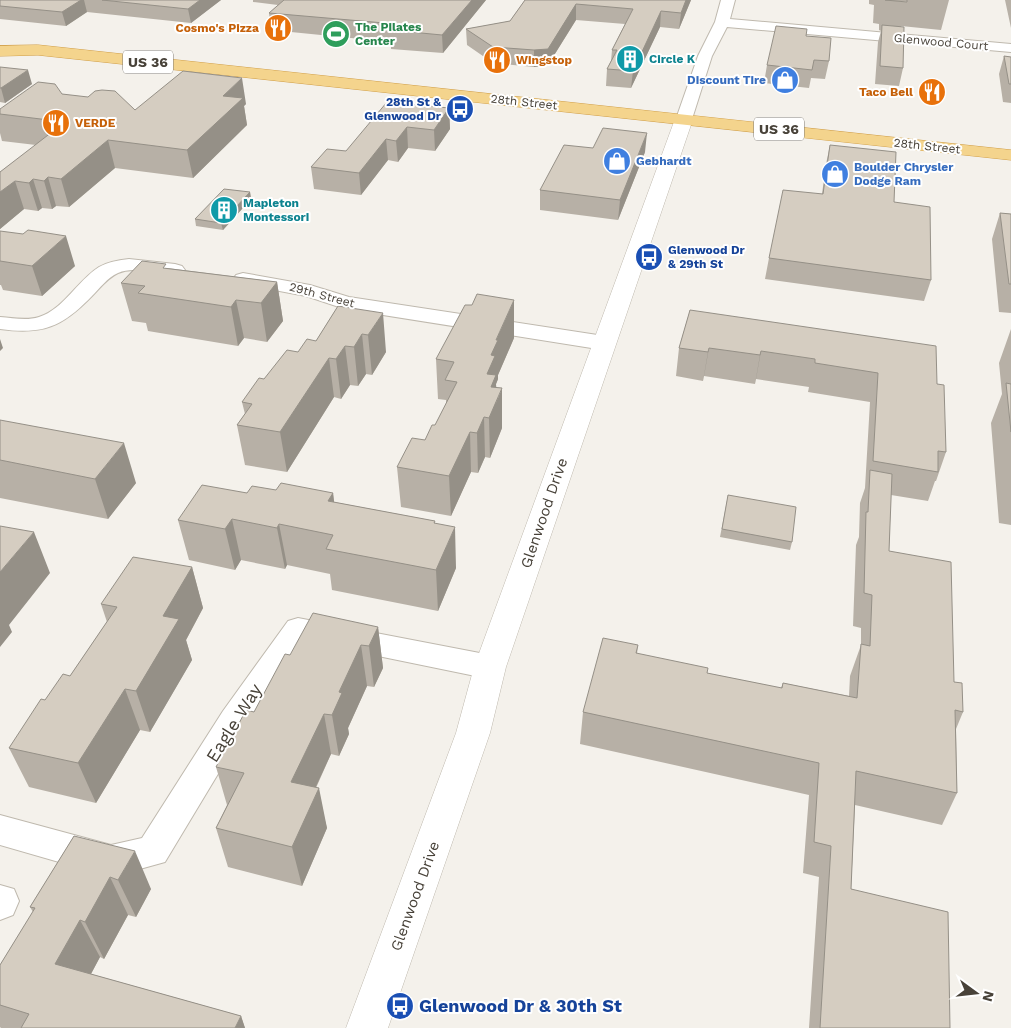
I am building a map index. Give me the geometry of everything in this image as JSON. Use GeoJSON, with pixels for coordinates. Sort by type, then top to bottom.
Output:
{"type":"FeatureCollection","features":[{"type":"Feature","properties":{"kind":"highway","name":"28th Street"},"geometry":{"type":"LineString","coordinates":[[0,38],[18,41],[38,50]]}},
{"type":"Feature","properties":{"kind":"highway","name":"28th Street"},"geometry":{"type":"LineString","coordinates":[[0,51],[38,50],[1011,155]]}},
{"type":"Feature","properties":{"kind":"street","name":"Glenwood Drive"},"geometry":{"type":"LineString","coordinates":[[367,1028],[473,733],[490,667],[705,56],[722,22],[728,0]]}},
{"type":"Feature","properties":{"kind":"street","name":"Glenwood Court"},"geometry":{"type":"LineString","coordinates":[[722,22],[1011,48]]}},
{"type":"Feature","properties":{"kind":"street"},"geometry":{"type":"LineString","coordinates":[[0,323],[22,327],[44,324],[58,318],[100,277],[116,267],[135,264],[198,273]]}},
{"type":"Feature","properties":{"kind":"street","name":"29th Street"},"geometry":{"type":"LineString","coordinates":[[228,277],[310,291],[345,303],[604,343]]}},
{"type":"Feature","properties":{"kind":"street","name":"Eagle Way"},"geometry":{"type":"LineString","coordinates":[[0,830],[111,861],[153,851],[234,720],[298,629],[490,667]]}},
{"type":"Feature","properties":{"kind":"building"},"geometry":{"type":"Polygon","coordinates":[[[0,0],[81,0],[62,12],[0,6],[0,0]]]}},
{"type":"Feature","properties":{"kind":"building"},"geometry":{"type":"Polygon","coordinates":[[[102,0],[200,0],[188,9],[102,0]]]}},
{"type":"Feature","properties":{"kind":"building"},"geometry":{"type":"Polygon","coordinates":[[[284,0],[472,0],[442,35],[390,30],[396,24],[269,13],[284,0]]]}},
{"type":"Feature","properties":{"kind":"building"},"geometry":{"type":"Polygon","coordinates":[[[525,0],[686,0],[681,13],[661,11],[633,71],[607,69],[617,50],[612,50],[633,9],[576,4],[548,49],[534,50],[493,47],[466,29],[510,21],[525,0]]]}},
{"type":"Feature","properties":{"kind":"building"},"geometry":{"type":"Polygon","coordinates":[[[885,0],[907,0],[907,2],[885,0]]]}},
{"type":"Feature","properties":{"kind":"building"},"geometry":{"type":"Polygon","coordinates":[[[882,25],[904,27],[903,68],[880,66],[882,25]]]}},
{"type":"Feature","properties":{"kind":"building"},"geometry":{"type":"Polygon","coordinates":[[[776,26],[807,29],[806,36],[831,38],[829,61],[814,60],[812,70],[767,65],[776,26]]]}},
{"type":"Feature","properties":{"kind":"building"},"geometry":{"type":"Polygon","coordinates":[[[1004,56],[1011,57],[1011,84],[1009,84],[1004,56]]]}},
{"type":"Feature","properties":{"kind":"building"},"geometry":{"type":"Polygon","coordinates":[[[0,67],[28,70],[0,88],[0,67]]]}},
{"type":"Feature","properties":{"kind":"building"},"geometry":{"type":"Polygon","coordinates":[[[183,71],[242,78],[223,96],[243,98],[187,150],[108,140],[61,179],[48,177],[44,181],[33,179],[29,183],[15,181],[0,192],[0,172],[65,122],[0,114],[0,109],[38,82],[55,84],[62,94],[88,97],[95,91],[115,91],[135,110],[183,71]]]}},
{"type":"Feature","properties":{"kind":"building"},"geometry":{"type":"Polygon","coordinates":[[[387,102],[449,108],[434,130],[407,127],[396,141],[386,139],[359,173],[311,167],[327,149],[346,151],[387,102]]]}},
{"type":"Feature","properties":{"kind":"building"},"geometry":{"type":"Polygon","coordinates":[[[603,128],[647,133],[620,200],[540,190],[564,145],[593,148],[603,128]]]}},
{"type":"Feature","properties":{"kind":"building"},"geometry":{"type":"Polygon","coordinates":[[[830,145],[896,152],[894,202],[930,207],[931,280],[769,258],[783,190],[823,194],[830,145]]]}},
{"type":"Feature","properties":{"kind":"building"},"geometry":{"type":"Polygon","coordinates":[[[224,189],[250,192],[221,223],[195,219],[224,189]]]}},
{"type":"Feature","properties":{"kind":"building"},"geometry":{"type":"Polygon","coordinates":[[[1000,213],[1011,214],[1011,284],[1009,284],[1000,213]]]}},
{"type":"Feature","properties":{"kind":"building"},"geometry":{"type":"Polygon","coordinates":[[[28,230],[66,236],[32,266],[0,261],[0,231],[23,234],[28,230]]]}},
{"type":"Feature","properties":{"kind":"building"},"geometry":{"type":"Polygon","coordinates":[[[142,261],[166,264],[163,268],[277,282],[261,303],[236,300],[231,307],[138,293],[145,286],[121,283],[142,261]]]}},
{"type":"Feature","properties":{"kind":"building"},"geometry":{"type":"Polygon","coordinates":[[[477,294],[514,300],[491,355],[495,356],[487,374],[496,375],[491,387],[502,388],[489,418],[484,417],[477,433],[470,432],[449,476],[397,467],[412,438],[425,440],[432,425],[435,425],[457,382],[445,380],[454,362],[436,359],[465,305],[472,305],[477,294]]]}},
{"type":"Feature","properties":{"kind":"building"},"geometry":{"type":"Polygon","coordinates":[[[338,306],[383,313],[368,335],[362,334],[354,347],[345,346],[336,359],[329,358],[280,432],[237,425],[252,404],[242,402],[259,378],[264,379],[287,350],[298,352],[307,339],[316,341],[338,306]]]}},
{"type":"Feature","properties":{"kind":"building"},"geometry":{"type":"Polygon","coordinates":[[[690,310],[936,346],[937,384],[944,385],[946,452],[938,451],[938,472],[873,461],[878,373],[815,363],[815,359],[761,351],[760,355],[709,348],[708,352],[679,348],[690,310]]]}},
{"type":"Feature","properties":{"kind":"building"},"geometry":{"type":"Polygon","coordinates":[[[1006,383],[1011,384],[1011,432],[1006,383]]]}},
{"type":"Feature","properties":{"kind":"building"},"geometry":{"type":"Polygon","coordinates":[[[0,420],[124,443],[95,479],[0,460],[0,420]]]}},
{"type":"Feature","properties":{"kind":"building"},"geometry":{"type":"Polygon","coordinates":[[[870,470],[892,474],[889,551],[951,562],[954,682],[962,683],[963,712],[955,710],[957,793],[856,771],[851,889],[948,912],[950,1028],[820,1028],[831,846],[814,842],[819,763],[583,712],[603,638],[638,645],[636,653],[708,668],[707,673],[782,688],[783,683],[857,698],[861,644],[870,646],[872,595],[864,593],[866,512],[868,512],[870,470]]]}},
{"type":"Feature","properties":{"kind":"building"},"geometry":{"type":"Polygon","coordinates":[[[281,483],[333,493],[328,501],[435,521],[434,523],[455,527],[436,570],[326,549],[333,535],[279,524],[277,528],[232,519],[225,529],[178,520],[202,485],[247,493],[252,486],[276,490],[281,483]]]}},
{"type":"Feature","properties":{"kind":"building"},"geometry":{"type":"Polygon","coordinates":[[[728,495],[796,507],[792,542],[722,529],[728,495]]]}},
{"type":"Feature","properties":{"kind":"building"},"geometry":{"type":"Polygon","coordinates":[[[0,526],[34,532],[0,572],[0,526]]]}},
{"type":"Feature","properties":{"kind":"building"},"geometry":{"type":"Polygon","coordinates":[[[133,557],[192,567],[163,616],[179,619],[136,691],[125,689],[78,763],[9,748],[41,699],[45,700],[63,674],[70,676],[117,607],[101,604],[133,557]]]}},
{"type":"Feature","properties":{"kind":"building"},"geometry":{"type":"Polygon","coordinates":[[[313,613],[378,627],[369,646],[361,645],[339,692],[342,693],[332,715],[324,714],[291,782],[319,788],[292,847],[216,828],[244,773],[216,767],[246,710],[254,712],[285,654],[290,655],[313,613]]]}},
{"type":"Feature","properties":{"kind":"building"},"geometry":{"type":"Polygon","coordinates":[[[74,836],[135,851],[118,880],[110,877],[85,922],[80,920],[55,964],[241,1016],[235,1028],[21,1028],[29,1014],[0,1005],[0,965],[35,908],[30,907],[74,836]]]}},
{"type":"Feature","properties":{"kind":"place","name":"Cosmo's Pizza"},"geometry":{"type":"Point","coordinates":[278,28]}},
{"type":"Feature","properties":{"kind":"place","name":"The Pilates Center"},"geometry":{"type":"Point","coordinates":[336,34]}},
{"type":"Feature","properties":{"kind":"place","name":"Circle K"},"geometry":{"type":"Point","coordinates":[630,59]}},
{"type":"Feature","properties":{"kind":"place","name":"Wingstop"},"geometry":{"type":"Point","coordinates":[497,60]}},
{"type":"Feature","properties":{"kind":"place","name":"Discount Tire"},"geometry":{"type":"Point","coordinates":[785,80]}},
{"type":"Feature","properties":{"kind":"place","name":"Taco Bell"},"geometry":{"type":"Point","coordinates":[932,92]}},
{"type":"Feature","properties":{"kind":"place","name":"28th St & Glenwood Dr"},"geometry":{"type":"Point","coordinates":[460,109]}},
{"type":"Feature","properties":{"kind":"place","name":"VERDE"},"geometry":{"type":"Point","coordinates":[56,123]}},
{"type":"Feature","properties":{"kind":"place","name":"Gebhardt"},"geometry":{"type":"Point","coordinates":[617,161]}},
{"type":"Feature","properties":{"kind":"place","name":"Boulder Chrysler Dodge Ram"},"geometry":{"type":"Point","coordinates":[835,174]}},
{"type":"Feature","properties":{"kind":"place","name":"Mapleton Montessori"},"geometry":{"type":"Point","coordinates":[224,210]}},
{"type":"Feature","properties":{"kind":"place","name":"Glenwood Dr & 29th St"},"geometry":{"type":"Point","coordinates":[649,257]}},
{"type":"Feature","properties":{"kind":"place","name":"Glenwood Dr & 30th St"},"geometry":{"type":"Point","coordinates":[400,1006]}}]}
